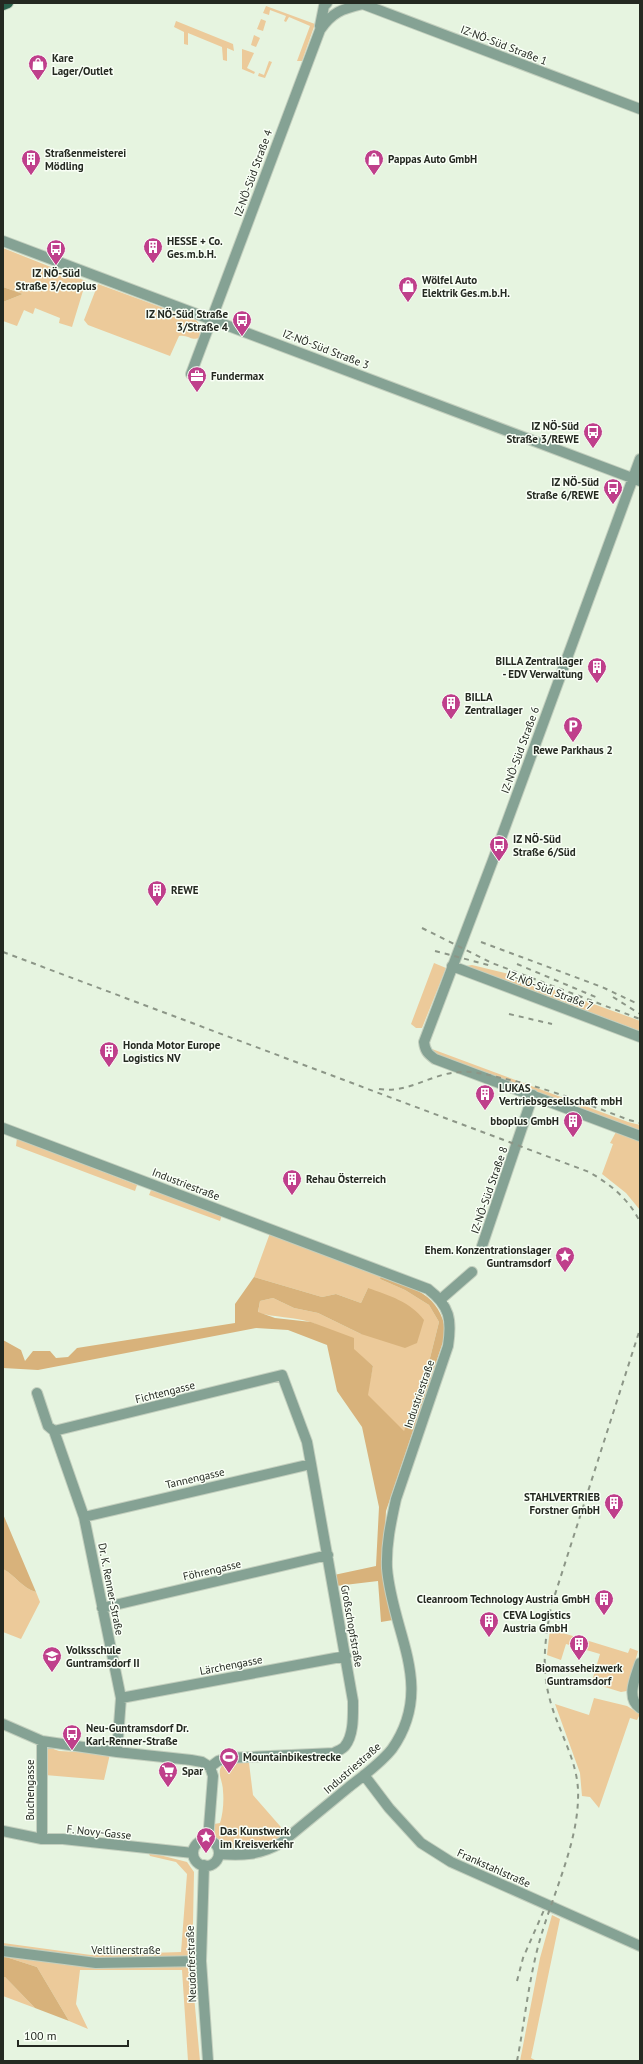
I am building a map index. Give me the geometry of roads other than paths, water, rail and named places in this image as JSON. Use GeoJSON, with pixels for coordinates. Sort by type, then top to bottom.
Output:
{"type":"FeatureCollection","features":[{"type":"Feature","properties":{"kind":"main road"},"geometry":{"type":"LineString","coordinates":[[3,5],[8,3]]}},
{"type":"Feature","properties":{"kind":"street"},"geometry":{"type":"LineString","coordinates":[[320,30],[327,4]]}},
{"type":"Feature","properties":{"kind":"street","name":"IZ-NÖ-Süd Straße 4"},"geometry":{"type":"LineString","coordinates":[[191,374],[320,30],[328,17],[327,4]]}},
{"type":"Feature","properties":{"kind":"street"},"geometry":{"type":"LineString","coordinates":[[328,17],[346,8],[361,4]]}},
{"type":"Feature","properties":{"kind":"street","name":"IZ-NÖ-Süd Straße 1"},"geometry":{"type":"LineString","coordinates":[[361,4],[640,110]]}},
{"type":"Feature","properties":{"kind":"street","name":"IZ-NÖ-Süd Straße 3"},"geometry":{"type":"LineString","coordinates":[[3,240],[637,480]]}},
{"type":"Feature","properties":{"kind":"street","name":"IZ-NÖ-Süd Straße 6"},"geometry":{"type":"LineString","coordinates":[[533,1095],[435,1059],[429,1055],[424,1048],[424,1042],[637,480],[640,459]]}},
{"type":"Feature","properties":{"kind":"street","name":"IZ-NÖ-Süd Straße 7"},"geometry":{"type":"LineString","coordinates":[[452,966],[640,1037]]}},
{"type":"Feature","properties":{"kind":"street"},"geometry":{"type":"LineString","coordinates":[[533,1095],[640,1136]]}},
{"type":"Feature","properties":{"kind":"street","name":"IZ-NÖ-Süd Straße 8"},"geometry":{"type":"LineString","coordinates":[[482,1246],[533,1095]]}},
{"type":"Feature","properties":{"kind":"street","name":"Industriestraße"},"geometry":{"type":"LineString","coordinates":[[3,1128],[367,1264],[428,1289],[441,1299],[448,1312],[451,1329],[448,1346],[396,1499],[387,1549],[387,1569],[410,1668],[413,1688],[410,1708],[401,1734],[391,1750],[364,1776],[281,1843],[268,1850],[253,1854],[219,1854]]}},
{"type":"Feature","properties":{"kind":"street"},"geometry":{"type":"LineString","coordinates":[[441,1299],[472,1272]]}},
{"type":"Feature","properties":{"kind":"street","name":"Fichtengasse"},"geometry":{"type":"LineString","coordinates":[[54,1431],[282,1375]]}},
{"type":"Feature","properties":{"kind":"street","name":"Großschopfstraße"},"geometry":{"type":"LineString","coordinates":[[210,1767],[218,1761],[227,1758],[334,1753],[345,1747],[350,1736],[353,1717],[346,1656],[307,1442],[282,1375]]}},
{"type":"Feature","properties":{"kind":"street","name":"Dr. K. Renner-Straße"},"geometry":{"type":"LineString","coordinates":[[37,1393],[48,1426],[54,1431],[84,1517],[121,1698],[117,1752]]}},
{"type":"Feature","properties":{"kind":"street","name":"Tannengasse"},"geometry":{"type":"LineString","coordinates":[[84,1517],[311,1464]]}},
{"type":"Feature","properties":{"kind":"street","name":"Föhrengasse"},"geometry":{"type":"LineString","coordinates":[[102,1608],[328,1555]]}},
{"type":"Feature","properties":{"kind":"street","name":"Lärchengasse"},"geometry":{"type":"LineString","coordinates":[[121,1698],[346,1656]]}},
{"type":"Feature","properties":{"kind":"street"},"geometry":{"type":"LineString","coordinates":[[640,1663],[632,1694],[633,1701],[640,1708]]}},
{"type":"Feature","properties":{"kind":"street"},"geometry":{"type":"LineString","coordinates":[[3,1724],[42,1741],[202,1762],[210,1767],[213,1776],[208,1840]]}},
{"type":"Feature","properties":{"kind":"street","name":"Buchengasse"},"geometry":{"type":"LineString","coordinates":[[42,1741],[42,1839]]}},
{"type":"Feature","properties":{"kind":"street","name":"Frankstahlstraße"},"geometry":{"type":"LineString","coordinates":[[364,1776],[389,1808],[421,1843],[451,1862],[640,1946]]}},
{"type":"Feature","properties":{"kind":"street","name":"F. Novy-Gasse"},"geometry":{"type":"LineString","coordinates":[[3,1831],[42,1839],[63,1839],[193,1853]]}},
{"type":"Feature","properties":{"kind":"street"},"geometry":{"type":"LineString","coordinates":[[208,1840],[216,1845],[219,1854],[214,1863],[204,1865],[197,1862],[193,1853],[198,1843],[208,1840]]}},
{"type":"Feature","properties":{"kind":"street","name":"Neudorferstraße"},"geometry":{"type":"LineString","coordinates":[[204,1865],[202,1961],[208,2061]]}},
{"type":"Feature","properties":{"kind":"street","name":"Veltlinerstraße"},"geometry":{"type":"LineString","coordinates":[[3,1951],[96,1963],[202,1961]]}},
{"type":"Feature","properties":{"kind":"railway"},"geometry":{"type":"LineString","coordinates":[[422,928],[492,963],[640,1019]]}},
{"type":"Feature","properties":{"kind":"railway"},"geometry":{"type":"LineString","coordinates":[[481,942],[602,987],[638,1004]]}},
{"type":"Feature","properties":{"kind":"railway"},"geometry":{"type":"LineString","coordinates":[[435,951],[492,966]]}},
{"type":"Feature","properties":{"kind":"railway"},"geometry":{"type":"LineString","coordinates":[[3,952],[589,1172],[611,1187],[625,1199],[640,1222]]}},
{"type":"Feature","properties":{"kind":"railway"},"geometry":{"type":"LineString","coordinates":[[517,964],[598,998]]}},
{"type":"Feature","properties":{"kind":"railway"},"geometry":{"type":"LineString","coordinates":[[613,997],[640,1014]]}},
{"type":"Feature","properties":{"kind":"railway"},"geometry":{"type":"LineString","coordinates":[[509,1014],[552,1024]]}},
{"type":"Feature","properties":{"kind":"railway"},"geometry":{"type":"LineString","coordinates":[[379,1089],[390,1090],[411,1086],[451,1073],[477,1073],[550,1091],[640,1123]]}},
{"type":"Feature","properties":{"kind":"railway"},"geometry":{"type":"LineString","coordinates":[[517,2061],[530,1982],[537,1951],[546,1919],[564,1868],[574,1833],[577,1816],[578,1786],[576,1773],[554,1713],[547,1688],[545,1654],[551,1607],[640,1329]]}},
{"type":"Feature","properties":{"kind":"railway"},"geometry":{"type":"LineString","coordinates":[[517,1981],[523,1958],[544,1910]]}},
{"type":"Feature","properties":{"kind":"place","name":"Kare Lager/Outlet"},"geometry":{"type":"Point","coordinates":[38,81]}},
{"type":"Feature","properties":{"kind":"place","name":"Straßenmeisterei Mödling"},"geometry":{"type":"Point","coordinates":[31,176]}},
{"type":"Feature","properties":{"kind":"place","name":"Pappas Auto GmbH"},"geometry":{"type":"Point","coordinates":[374,176]}},
{"type":"Feature","properties":{"kind":"place","name":"HESSE + Co. Ges.m.b.H."},"geometry":{"type":"Point","coordinates":[153,264]}},
{"type":"Feature","properties":{"kind":"place","name":"IZ NÖ-Süd Straße 3/ecoplus"},"geometry":{"type":"Point","coordinates":[56,266]}},
{"type":"Feature","properties":{"kind":"place","name":"Wölfel Auto Elektrik Ges.m.b.H."},"geometry":{"type":"Point","coordinates":[408,303]}},
{"type":"Feature","properties":{"kind":"place","name":"IZ NÖ-Süd Straße 3/Straße 4"},"geometry":{"type":"Point","coordinates":[242,337]}},
{"type":"Feature","properties":{"kind":"place","name":"Fundermax"},"geometry":{"type":"Point","coordinates":[197,393]}},
{"type":"Feature","properties":{"kind":"place","name":"IZ NÖ-Süd Straße 3/REWE"},"geometry":{"type":"Point","coordinates":[593,449]}},
{"type":"Feature","properties":{"kind":"place","name":"IZ NÖ-Süd Straße 6/REWE"},"geometry":{"type":"Point","coordinates":[613,505]}},
{"type":"Feature","properties":{"kind":"place","name":"BILLA Zentrallager - EDV Verwaltung"},"geometry":{"type":"Point","coordinates":[597,684]}},
{"type":"Feature","properties":{"kind":"place","name":"BILLA Zentrallager"},"geometry":{"type":"Point","coordinates":[451,720]}},
{"type":"Feature","properties":{"kind":"place","name":"Rewe Parkhaus 2"},"geometry":{"type":"Point","coordinates":[573,743]}},
{"type":"Feature","properties":{"kind":"place","name":"IZ NÖ-Süd Straße 6/Süd"},"geometry":{"type":"Point","coordinates":[499,862]}},
{"type":"Feature","properties":{"kind":"place","name":"REWE"},"geometry":{"type":"Point","coordinates":[157,907]}},
{"type":"Feature","properties":{"kind":"place","name":"Honda Motor Europe Logistics NV"},"geometry":{"type":"Point","coordinates":[109,1068]}},
{"type":"Feature","properties":{"kind":"place","name":"LUKAS Vertriebsgesellschaft mbH"},"geometry":{"type":"Point","coordinates":[485,1111]}},
{"type":"Feature","properties":{"kind":"place","name":"bboplus GmbH"},"geometry":{"type":"Point","coordinates":[573,1138]}},
{"type":"Feature","properties":{"kind":"place","name":"Rehau Österreich"},"geometry":{"type":"Point","coordinates":[292,1196]}},
{"type":"Feature","properties":{"kind":"place","name":"Ehem. Konzentrationslager Guntramsdorf"},"geometry":{"type":"Point","coordinates":[565,1273]}},
{"type":"Feature","properties":{"kind":"place","name":"STAHLVERTRIEB Forstner GmbH"},"geometry":{"type":"Point","coordinates":[614,1520]}},
{"type":"Feature","properties":{"kind":"place","name":"Cleanroom Technology Austria GmbH"},"geometry":{"type":"Point","coordinates":[604,1616]}},
{"type":"Feature","properties":{"kind":"place","name":"CEVA Logistics Austria GmbH"},"geometry":{"type":"Point","coordinates":[489,1638]}},
{"type":"Feature","properties":{"kind":"place","name":"Biomasseheizwerk Guntramsdorf"},"geometry":{"type":"Point","coordinates":[579,1661]}},
{"type":"Feature","properties":{"kind":"place","name":"Volksschule Guntramsdorf II"},"geometry":{"type":"Point","coordinates":[52,1673]}},
{"type":"Feature","properties":{"kind":"place","name":"Neu-Guntramsdorf Dr. Karl-Renner-Straße"},"geometry":{"type":"Point","coordinates":[72,1751]}},
{"type":"Feature","properties":{"kind":"place","name":"Mountainbikestrecke"},"geometry":{"type":"Point","coordinates":[229,1774]}},
{"type":"Feature","properties":{"kind":"place","name":"Spar"},"geometry":{"type":"Point","coordinates":[168,1788]}},
{"type":"Feature","properties":{"kind":"place","name":"Das Kunstwerk im Kreisverkehr"},"geometry":{"type":"Point","coordinates":[206,1854]}}]}
